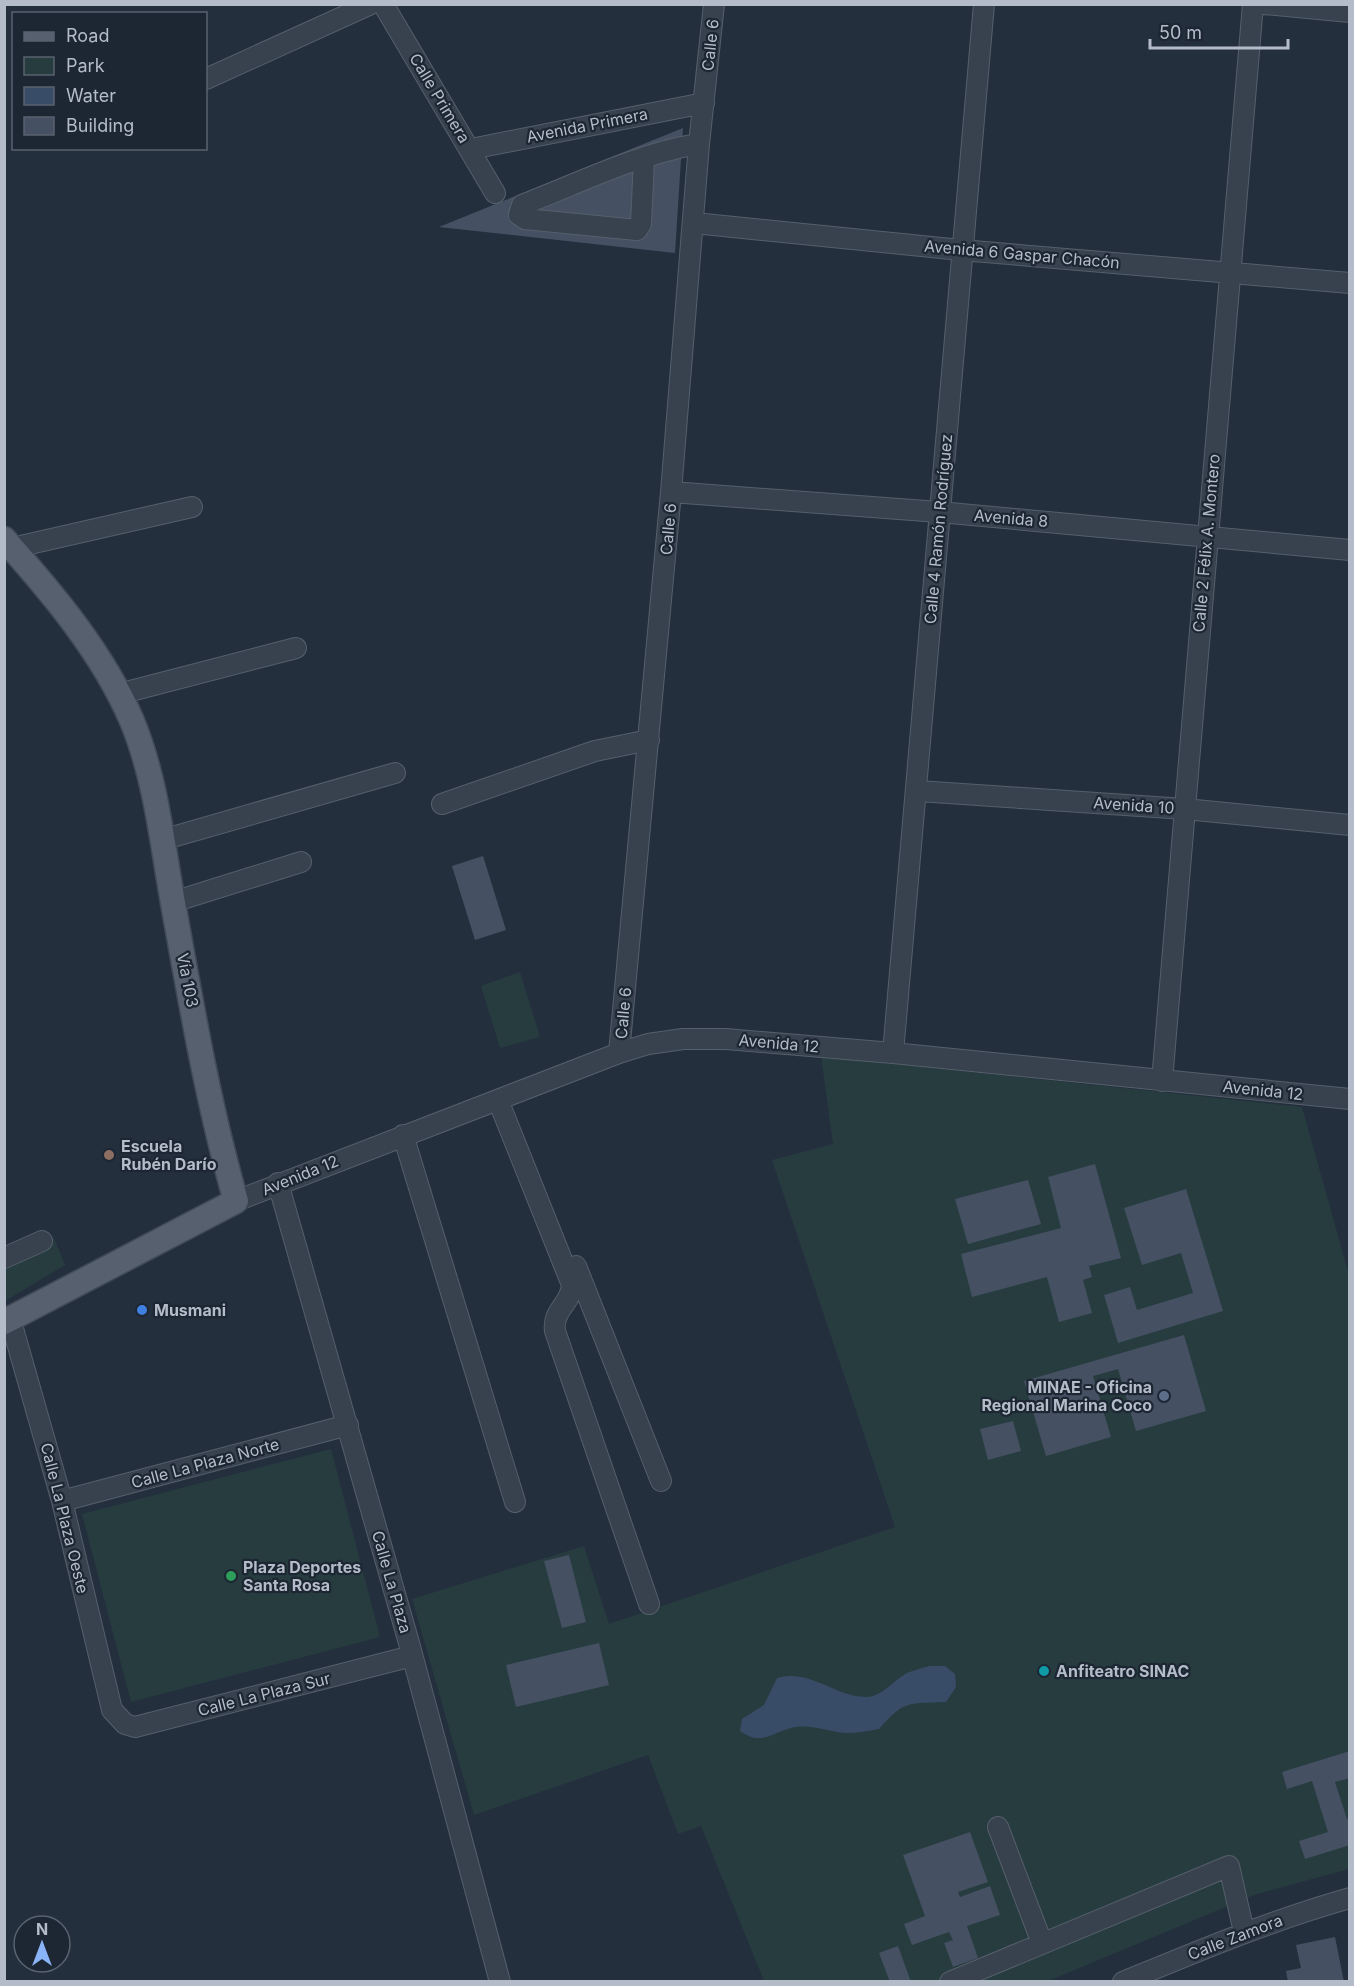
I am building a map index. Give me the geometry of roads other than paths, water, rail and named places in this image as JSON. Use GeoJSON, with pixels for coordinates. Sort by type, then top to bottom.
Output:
{"type":"FeatureCollection","features":[{"type":"Feature","properties":{"kind":"main road","name":"Vía 103"},"geometry":{"type":"LineString","coordinates":[[8,543],[87,641],[119,693],[142,750],[162,840],[217,1133],[236,1201]]}},
{"type":"Feature","properties":{"kind":"main road"},"geometry":{"type":"LineString","coordinates":[[7,1320],[236,1201]]}},
{"type":"Feature","properties":{"kind":"street"},"geometry":{"type":"LineString","coordinates":[[207,79],[371,4]]}},
{"type":"Feature","properties":{"kind":"street","name":"Calle Primera"},"geometry":{"type":"LineString","coordinates":[[383,4],[495,193]]}},
{"type":"Feature","properties":{"kind":"street","name":"Calle 6"},"geometry":{"type":"LineString","coordinates":[[619,1053],[671,492],[699,144],[714,4]]}},
{"type":"Feature","properties":{"kind":"street","name":"Calle 4 Ramón Rodríguez"},"geometry":{"type":"LineString","coordinates":[[893,1053],[918,791],[939,512],[984,4]]}},
{"type":"Feature","properties":{"kind":"street","name":"Calle 2 Félix A. Montero"},"geometry":{"type":"LineString","coordinates":[[1162,1081],[1228,272],[1253,4]]}},
{"type":"Feature","properties":{"kind":"street"},"geometry":{"type":"LineString","coordinates":[[1264,4],[1350,12]]}},
{"type":"Feature","properties":{"kind":"street","name":"Avenida Primera"},"geometry":{"type":"LineString","coordinates":[[471,149],[704,103]]}},
{"type":"Feature","properties":{"kind":"street"},"geometry":{"type":"LineString","coordinates":[[644,159],[641,224],[637,230],[525,219],[519,215],[522,205],[673,148],[699,144]]}},
{"type":"Feature","properties":{"kind":"street","name":"Avenida 6 Gaspar Chacón"},"geometry":{"type":"LineString","coordinates":[[694,223],[961,250],[1350,282]]}},
{"type":"Feature","properties":{"kind":"street","name":"Avenida 8"},"geometry":{"type":"LineString","coordinates":[[671,492],[939,512],[1350,550]]}},
{"type":"Feature","properties":{"kind":"street"},"geometry":{"type":"LineString","coordinates":[[8,543],[192,507]]}},
{"type":"Feature","properties":{"kind":"street"},"geometry":{"type":"LineString","coordinates":[[119,693],[296,648]]}},
{"type":"Feature","properties":{"kind":"street"},"geometry":{"type":"LineString","coordinates":[[441,804],[595,751],[649,740]]}},
{"type":"Feature","properties":{"kind":"street"},"geometry":{"type":"LineString","coordinates":[[162,840],[395,773]]}},
{"type":"Feature","properties":{"kind":"street","name":"Avenida 10"},"geometry":{"type":"LineString","coordinates":[[918,791],[1185,809],[1350,825]]}},
{"type":"Feature","properties":{"kind":"street"},"geometry":{"type":"LineString","coordinates":[[173,902],[301,862]]}},
{"type":"Feature","properties":{"kind":"street","name":"Avenida 12"},"geometry":{"type":"LineString","coordinates":[[236,1201],[619,1053],[648,1044],[683,1039],[726,1039],[893,1053],[1350,1099]]}},
{"type":"Feature","properties":{"kind":"street"},"geometry":{"type":"LineString","coordinates":[[503,1098],[661,1481]]}},
{"type":"Feature","properties":{"kind":"street"},"geometry":{"type":"LineString","coordinates":[[503,1098],[572,1285],[572,1293],[556,1313],[555,1330],[649,1604]]}},
{"type":"Feature","properties":{"kind":"street"},"geometry":{"type":"LineString","coordinates":[[403,1135],[515,1502]]}},
{"type":"Feature","properties":{"kind":"street","name":"Calle La Plaza"},"geometry":{"type":"LineString","coordinates":[[278,1183],[348,1425],[500,1982]]}},
{"type":"Feature","properties":{"kind":"street"},"geometry":{"type":"LineString","coordinates":[[4,1258],[42,1241]]}},
{"type":"Feature","properties":{"kind":"street","name":"Calle La Plaza Oeste"},"geometry":{"type":"LineString","coordinates":[[7,1320],[62,1501],[112,1710],[118,1719]]}},
{"type":"Feature","properties":{"kind":"street","name":"Calle La Plaza Norte"},"geometry":{"type":"LineString","coordinates":[[62,1501],[348,1425]]}},
{"type":"Feature","properties":{"kind":"street","name":"Calle La Plaza Sur"},"geometry":{"type":"LineString","coordinates":[[118,1719],[135,1727],[412,1656]]}},
{"type":"Feature","properties":{"kind":"street"},"geometry":{"type":"LineString","coordinates":[[998,1827],[1042,1944]]}},
{"type":"Feature","properties":{"kind":"street"},"geometry":{"type":"LineString","coordinates":[[950,1982],[1229,1866],[1244,1932]]}},
{"type":"Feature","properties":{"kind":"street","name":"Calle Zamora"},"geometry":{"type":"LineString","coordinates":[[1123,1982],[1244,1932],[1350,1898]]}},
{"type":"Feature","properties":{"kind":"water"},"geometry":{"type":"Polygon","coordinates":[[[930,1666],[945,1666],[955,1674],[956,1687],[946,1702],[908,1705],[895,1712],[879,1729],[847,1733],[798,1727],[760,1738],[754,1738],[740,1731],[742,1719],[764,1705],[777,1678],[800,1677],[844,1693],[867,1697],[883,1691],[907,1673],[930,1666]]]}},
{"type":"Feature","properties":{"kind":"place","name":"Escuela Rubén Darío"},"geometry":{"type":"Point","coordinates":[109,1155]}},
{"type":"Feature","properties":{"kind":"place","name":"Musmani"},"geometry":{"type":"Point","coordinates":[142,1310]}},
{"type":"Feature","properties":{"kind":"place","name":"MINAE - Oficina Regional Marina Coco"},"geometry":{"type":"Point","coordinates":[1164,1396]}},
{"type":"Feature","properties":{"kind":"place","name":"Plaza Deportes Santa Rosa"},"geometry":{"type":"Point","coordinates":[231,1576]}},
{"type":"Feature","properties":{"kind":"place","name":"Anfiteatro SINAC"},"geometry":{"type":"Point","coordinates":[1044,1671]}}]}
